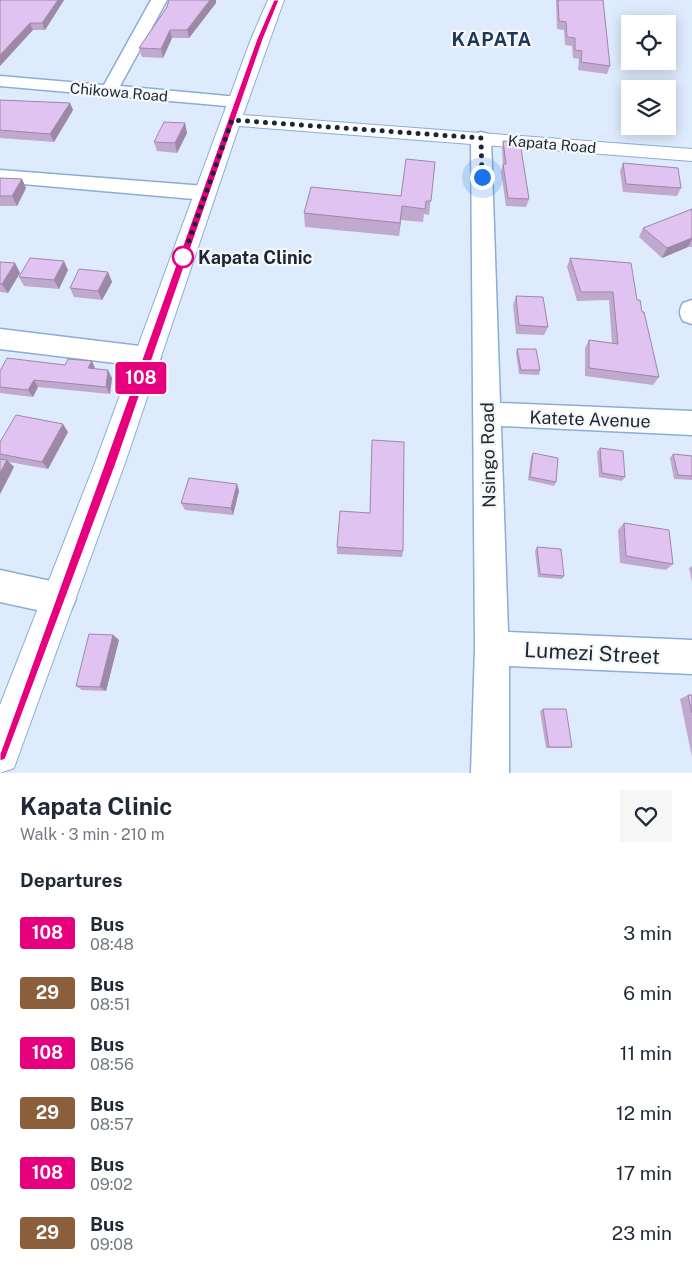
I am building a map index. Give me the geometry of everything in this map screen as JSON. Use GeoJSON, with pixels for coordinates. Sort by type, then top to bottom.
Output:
{"type":"FeatureCollection","features":[{"type":"Feature","properties":{"kind":"street"},"geometry":{"type":"LineString","coordinates":[[109,92],[159,0]]}},
{"type":"Feature","properties":{"kind":"street"},"geometry":{"type":"LineString","coordinates":[[0,754],[60,599],[276,0]]}},
{"type":"Feature","properties":{"kind":"street","name":"Chikowa Road"},"geometry":{"type":"LineString","coordinates":[[0,82],[109,92],[235,111]]}},
{"type":"Feature","properties":{"kind":"street","name":"Kapata Road"},"geometry":{"type":"LineString","coordinates":[[235,111],[481,138],[692,155]]}},
{"type":"Feature","properties":{"kind":"street","name":"Nsingo Road"},"geometry":{"type":"LineString","coordinates":[[481,138],[492,648],[490,773]]}},
{"type":"Feature","properties":{"kind":"street"},"geometry":{"type":"LineString","coordinates":[[0,176],[205,193]]}},
{"type":"Feature","properties":{"kind":"street"},"geometry":{"type":"LineString","coordinates":[[692,309],[692,315]]}},
{"type":"Feature","properties":{"kind":"street"},"geometry":{"type":"LineString","coordinates":[[0,338],[148,357]]}},
{"type":"Feature","properties":{"kind":"street","name":"Katete Avenue"},"geometry":{"type":"LineString","coordinates":[[488,414],[692,423]]}},
{"type":"Feature","properties":{"kind":"street"},"geometry":{"type":"LineString","coordinates":[[0,586],[60,599]]}},
{"type":"Feature","properties":{"kind":"street","name":"Lumezi Street"},"geometry":{"type":"LineString","coordinates":[[492,648],[692,657]]}},
{"type":"Feature","properties":{"kind":"building"},"geometry":{"type":"Polygon","coordinates":[[[0,0],[58,0],[42,23],[30,23],[0,55],[0,0]]]}},
{"type":"Feature","properties":{"kind":"building"},"geometry":{"type":"Polygon","coordinates":[[[169,0],[210,0],[187,30],[170,30],[161,49],[139,48],[167,7],[169,0]]]}},
{"type":"Feature","properties":{"kind":"building"},"geometry":{"type":"Polygon","coordinates":[[[558,0],[603,0],[610,66],[581,62],[582,51],[575,50],[575,38],[567,37],[566,22],[559,21],[558,0]]]}},
{"type":"Feature","properties":{"kind":"building"},"geometry":{"type":"Polygon","coordinates":[[[0,100],[70,103],[50,134],[0,130],[0,100]]]}},
{"type":"Feature","properties":{"kind":"building"},"geometry":{"type":"Polygon","coordinates":[[[164,122],[185,123],[175,143],[154,142],[164,122]]]}},
{"type":"Feature","properties":{"kind":"building"},"geometry":{"type":"Polygon","coordinates":[[[503,141],[520,142],[529,199],[508,198],[503,164],[506,164],[503,141]]]}},
{"type":"Feature","properties":{"kind":"building"},"geometry":{"type":"Polygon","coordinates":[[[406,159],[435,162],[431,201],[426,201],[425,209],[402,206],[400,223],[304,213],[311,187],[401,196],[406,159]]]}},
{"type":"Feature","properties":{"kind":"building"},"geometry":{"type":"Polygon","coordinates":[[[623,163],[678,168],[681,188],[626,184],[623,163]]]}},
{"type":"Feature","properties":{"kind":"building"},"geometry":{"type":"Polygon","coordinates":[[[0,178],[22,179],[12,196],[0,196],[0,178]]]}},
{"type":"Feature","properties":{"kind":"building"},"geometry":{"type":"Polygon","coordinates":[[[692,209],[692,238],[667,248],[643,228],[692,209]]]}},
{"type":"Feature","properties":{"kind":"building"},"geometry":{"type":"Polygon","coordinates":[[[30,258],[64,261],[54,280],[19,277],[30,258]]]}},
{"type":"Feature","properties":{"kind":"building"},"geometry":{"type":"Polygon","coordinates":[[[570,258],[631,263],[637,300],[640,300],[642,312],[644,312],[659,377],[589,368],[589,340],[618,344],[613,292],[581,292],[570,258]]]}},
{"type":"Feature","properties":{"kind":"building"},"geometry":{"type":"Polygon","coordinates":[[[0,262],[15,263],[2,284],[0,284],[0,262]]]}},
{"type":"Feature","properties":{"kind":"building"},"geometry":{"type":"Polygon","coordinates":[[[79,269],[108,272],[98,291],[70,288],[79,269]]]}},
{"type":"Feature","properties":{"kind":"building"},"geometry":{"type":"Polygon","coordinates":[[[516,296],[543,297],[548,327],[519,325],[516,296]]]}},
{"type":"Feature","properties":{"kind":"building"},"geometry":{"type":"Polygon","coordinates":[[[517,349],[536,349],[540,370],[521,370],[517,349]]]}},
{"type":"Feature","properties":{"kind":"building"},"geometry":{"type":"Polygon","coordinates":[[[7,358],[65,365],[68,359],[92,361],[88,368],[108,370],[106,387],[34,380],[28,390],[0,387],[0,371],[7,358]]]}},
{"type":"Feature","properties":{"kind":"building"},"geometry":{"type":"Polygon","coordinates":[[[16,415],[63,424],[42,462],[0,454],[0,442],[16,415]]]}},
{"type":"Feature","properties":{"kind":"building"},"geometry":{"type":"Polygon","coordinates":[[[372,440],[404,442],[403,551],[337,547],[340,511],[370,513],[372,440]]]}},
{"type":"Feature","properties":{"kind":"building"},"geometry":{"type":"Polygon","coordinates":[[[600,448],[623,451],[625,477],[602,473],[600,448]]]}},
{"type":"Feature","properties":{"kind":"building"},"geometry":{"type":"Polygon","coordinates":[[[533,453],[558,458],[556,482],[530,477],[533,453]]]}},
{"type":"Feature","properties":{"kind":"building"},"geometry":{"type":"Polygon","coordinates":[[[673,454],[692,456],[692,476],[678,475],[673,454]]]}},
{"type":"Feature","properties":{"kind":"building"},"geometry":{"type":"Polygon","coordinates":[[[0,459],[7,460],[0,473],[0,459]]]}},
{"type":"Feature","properties":{"kind":"building"},"geometry":{"type":"Polygon","coordinates":[[[189,478],[237,484],[231,508],[181,503],[189,478]]]}},
{"type":"Feature","properties":{"kind":"building"},"geometry":{"type":"Polygon","coordinates":[[[624,523],[669,530],[673,564],[626,556],[624,523]]]}},
{"type":"Feature","properties":{"kind":"building"},"geometry":{"type":"Polygon","coordinates":[[[537,547],[561,549],[564,576],[540,574],[537,547]]]}},
{"type":"Feature","properties":{"kind":"building"},"geometry":{"type":"Polygon","coordinates":[[[89,634],[113,635],[100,687],[76,686],[89,634]]]}},
{"type":"Feature","properties":{"kind":"building"},"geometry":{"type":"Polygon","coordinates":[[[688,695],[692,695],[692,713],[688,695]]]}},
{"type":"Feature","properties":{"kind":"building"},"geometry":{"type":"Polygon","coordinates":[[[543,709],[566,709],[572,747],[549,747],[543,709]]]}},
{"type":"Feature","properties":{"kind":"bus line","name":"108"},"geometry":{"type":"LineString","coordinates":[[0,754],[110,463],[260,39],[276,0]]}},
{"type":"Feature","properties":{"kind":"place","name":"Kapata Clinic"},"geometry":{"type":"Point","coordinates":[183,257]}},
{"type":"Feature","properties":{"kind":"district","name":"KAPATA"},"geometry":{"type":"Point","coordinates":[492,39]}},
{"type":"Feature","properties":{"kind":"route"},"geometry":{"type":"LineString","coordinates":[[183,257],[180,266],[232,120],[481,138],[482,177]]}}]}
